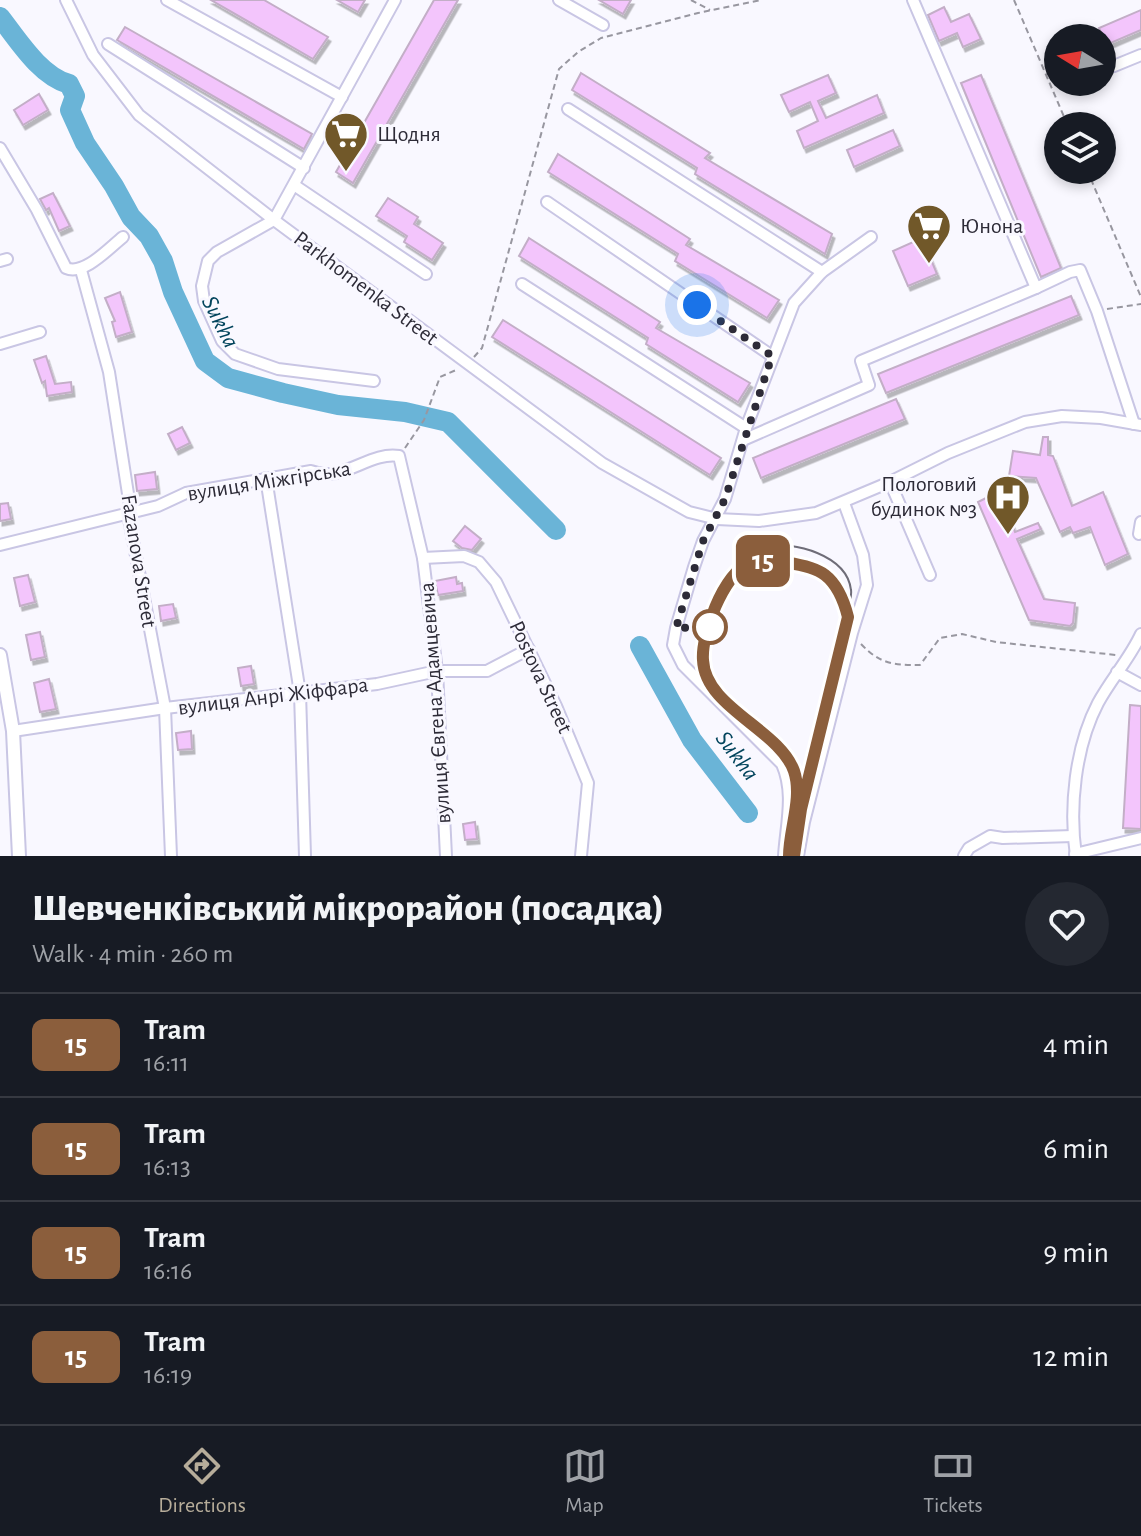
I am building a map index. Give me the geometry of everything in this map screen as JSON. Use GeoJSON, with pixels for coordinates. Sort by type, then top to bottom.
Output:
{"type":"FeatureCollection","features":[{"type":"Feature","properties":{"kind":"main road"},"geometry":{"type":"LineString","coordinates":[[0,655],[13,731],[19,856]]}},
{"type":"Feature","properties":{"kind":"street","name":"Parkhomenka Street"},"geometry":{"type":"LineString","coordinates":[[66,0],[93,55],[139,115],[274,220],[602,463],[689,512],[717,519],[789,519],[844,503],[948,453],[1025,422],[1062,416],[1138,424]]}},
{"type":"Feature","properties":{"kind":"street"},"geometry":{"type":"LineString","coordinates":[[167,0],[342,97]]}},
{"type":"Feature","properties":{"kind":"street"},"geometry":{"type":"LineString","coordinates":[[374,381],[278,369],[235,354],[222,341],[204,301],[203,273],[208,261],[217,252],[274,220],[395,0]]}},
{"type":"Feature","properties":{"kind":"street"},"geometry":{"type":"LineString","coordinates":[[559,0],[603,25]]}},
{"type":"Feature","properties":{"kind":"street"},"geometry":{"type":"LineString","coordinates":[[913,0],[1036,288]]}},
{"type":"Feature","properties":{"kind":"street"},"geometry":{"type":"LineString","coordinates":[[108,44],[304,168]]}},
{"type":"Feature","properties":{"kind":"street"},"geometry":{"type":"LineString","coordinates":[[1116,65],[1141,55]]}},
{"type":"Feature","properties":{"kind":"street"},"geometry":{"type":"LineString","coordinates":[[568,109],[822,272]]}},
{"type":"Feature","properties":{"kind":"street"},"geometry":{"type":"LineString","coordinates":[[0,148],[37,210],[62,263],[71,271],[81,270],[123,237]]}},
{"type":"Feature","properties":{"kind":"street"},"geometry":{"type":"LineString","coordinates":[[294,185],[426,274]]}},
{"type":"Feature","properties":{"kind":"street"},"geometry":{"type":"LineString","coordinates":[[547,202],[772,356]]}},
{"type":"Feature","properties":{"kind":"street"},"geometry":{"type":"LineString","coordinates":[[784,856],[790,797],[788,778],[782,764],[683,665],[673,645],[703,541],[717,519],[746,428],[794,303],[822,272],[871,237]]}},
{"type":"Feature","properties":{"kind":"street","name":"Fazanova Street"},"geometry":{"type":"LineString","coordinates":[[81,270],[109,372],[131,513],[129,519],[165,708],[171,856]]}},
{"type":"Feature","properties":{"kind":"street"},"geometry":{"type":"LineString","coordinates":[[743,440],[869,385],[861,361],[1080,270],[1138,424]]}},
{"type":"Feature","properties":{"kind":"street"},"geometry":{"type":"LineString","coordinates":[[522,284],[746,428]]}},
{"type":"Feature","properties":{"kind":"street"},"geometry":{"type":"LineString","coordinates":[[0,344],[40,332]]}},
{"type":"Feature","properties":{"kind":"street","name":"вулиця Міжгірська"},"geometry":{"type":"LineString","coordinates":[[0,545],[158,506],[186,493],[311,471],[322,476],[357,468],[389,455],[399,456]]}},
{"type":"Feature","properties":{"kind":"street","name":"вулиця Євгена Адамцевича"},"geometry":{"type":"LineString","coordinates":[[399,456],[423,558],[437,671],[446,856]]}},
{"type":"Feature","properties":{"kind":"street"},"geometry":{"type":"LineString","coordinates":[[266,478],[300,693],[305,856]]}},
{"type":"Feature","properties":{"kind":"street"},"geometry":{"type":"LineString","coordinates":[[890,482],[930,575]]}},
{"type":"Feature","properties":{"kind":"street"},"geometry":{"type":"LineString","coordinates":[[798,856],[852,633],[867,585],[866,569],[844,503]]}},
{"type":"Feature","properties":{"kind":"street"},"geometry":{"type":"LineString","coordinates":[[1139,534],[1141,522]]}},
{"type":"Feature","properties":{"kind":"street","name":"Postova Street"},"geometry":{"type":"LineString","coordinates":[[423,558],[453,555],[479,562],[496,582],[562,719],[588,783],[581,856]]}},
{"type":"Feature","properties":{"kind":"street"},"geometry":{"type":"LineString","coordinates":[[1141,634],[1097,704],[1086,734],[1077,777],[1073,836],[1075,855],[1141,838]]}},
{"type":"Feature","properties":{"kind":"street","name":"вулиця Анрі Жіффара"},"geometry":{"type":"LineString","coordinates":[[13,731],[165,708],[377,684],[437,671],[487,671],[529,649]]}},
{"type":"Feature","properties":{"kind":"street"},"geometry":{"type":"LineString","coordinates":[[1117,672],[1141,685]]}},
{"type":"Feature","properties":{"kind":"street"},"geometry":{"type":"LineString","coordinates":[[964,856],[969,848],[990,836],[1073,836]]}},
{"type":"Feature","properties":{"kind":"path"},"geometry":{"type":"LineString","coordinates":[[691,0],[711,10]]}},
{"type":"Feature","properties":{"kind":"path"},"geometry":{"type":"LineString","coordinates":[[399,456],[424,420],[440,377],[469,363],[482,348],[559,69],[601,38],[761,0]]}},
{"type":"Feature","properties":{"kind":"path"},"geometry":{"type":"LineString","coordinates":[[1014,0],[1062,112]]}},
{"type":"Feature","properties":{"kind":"path"},"geometry":{"type":"LineString","coordinates":[[1093,184],[1141,297]]}},
{"type":"Feature","properties":{"kind":"path"},"geometry":{"type":"LineString","coordinates":[[1097,311],[1141,304]]}},
{"type":"Feature","properties":{"kind":"path"},"geometry":{"type":"LineString","coordinates":[[852,633],[874,658],[897,665],[920,665],[940,638],[962,634],[1062,651],[1128,656]]}},
{"type":"Feature","properties":{"kind":"building"},"geometry":{"type":"Polygon","coordinates":[[[211,0],[264,0],[328,37],[313,59],[211,0]]]}},
{"type":"Feature","properties":{"kind":"building"},"geometry":{"type":"Polygon","coordinates":[[[337,0],[365,0],[358,12],[337,0]]]}},
{"type":"Feature","properties":{"kind":"building"},"geometry":{"type":"Polygon","coordinates":[[[434,0],[458,0],[353,183],[336,172],[434,0]]]}},
{"type":"Feature","properties":{"kind":"building"},"geometry":{"type":"Polygon","coordinates":[[[599,0],[631,0],[623,14],[599,0]]]}},
{"type":"Feature","properties":{"kind":"building"},"geometry":{"type":"Polygon","coordinates":[[[944,7],[951,22],[969,14],[981,39],[963,47],[957,33],[939,41],[928,15],[944,7]]]}},
{"type":"Feature","properties":{"kind":"building"},"geometry":{"type":"Polygon","coordinates":[[[1141,10],[1141,30],[1116,41],[1116,24],[1108,24],[1141,10]]]}},
{"type":"Feature","properties":{"kind":"building"},"geometry":{"type":"Polygon","coordinates":[[[125,27],[312,134],[304,149],[117,40],[125,27]]]}},
{"type":"Feature","properties":{"kind":"building"},"geometry":{"type":"Polygon","coordinates":[[[581,73],[710,153],[705,158],[832,234],[825,254],[695,174],[697,168],[572,90],[581,73]]]}},
{"type":"Feature","properties":{"kind":"building"},"geometry":{"type":"Polygon","coordinates":[[[828,75],[836,93],[818,101],[826,118],[877,95],[884,113],[804,148],[797,131],[818,121],[810,102],[789,112],[781,95],[828,75]]]}},
{"type":"Feature","properties":{"kind":"building"},"geometry":{"type":"Polygon","coordinates":[[[981,75],[1061,268],[1041,277],[961,83],[981,75]]]}},
{"type":"Feature","properties":{"kind":"building"},"geometry":{"type":"Polygon","coordinates":[[[39,94],[48,110],[23,125],[14,110],[39,94]]]}},
{"type":"Feature","properties":{"kind":"building"},"geometry":{"type":"Polygon","coordinates":[[[893,130],[900,146],[854,167],[847,150],[893,130]]]}},
{"type":"Feature","properties":{"kind":"building"},"geometry":{"type":"Polygon","coordinates":[[[558,154],[690,239],[686,245],[779,300],[767,318],[675,261],[678,254],[548,172],[558,154]]]}},
{"type":"Feature","properties":{"kind":"building"},"geometry":{"type":"Polygon","coordinates":[[[53,193],[70,226],[59,231],[49,208],[46,210],[40,199],[53,193]]]}},
{"type":"Feature","properties":{"kind":"building"},"geometry":{"type":"Polygon","coordinates":[[[388,198],[418,217],[414,224],[443,243],[432,260],[404,242],[407,236],[376,216],[388,198]]]}},
{"type":"Feature","properties":{"kind":"building"},"geometry":{"type":"Polygon","coordinates":[[[529,238],[660,322],[656,328],[750,383],[738,402],[646,344],[648,338],[519,256],[529,238]]]}},
{"type":"Feature","properties":{"kind":"building"},"geometry":{"type":"Polygon","coordinates":[[[922,238],[937,274],[908,286],[893,251],[922,238]]]}},
{"type":"Feature","properties":{"kind":"building"},"geometry":{"type":"Polygon","coordinates":[[[120,292],[132,332],[116,337],[112,322],[115,321],[105,298],[120,292]]]}},
{"type":"Feature","properties":{"kind":"building"},"geometry":{"type":"Polygon","coordinates":[[[1071,296],[1079,315],[886,393],[878,374],[1071,296]]]}},
{"type":"Feature","properties":{"kind":"building"},"geometry":{"type":"Polygon","coordinates":[[[503,320],[721,458],[710,475],[492,337],[503,320]]]}},
{"type":"Feature","properties":{"kind":"building"},"geometry":{"type":"Polygon","coordinates":[[[46,356],[55,384],[71,382],[72,392],[47,396],[45,381],[42,383],[34,360],[46,356]]]}},
{"type":"Feature","properties":{"kind":"building"},"geometry":{"type":"Polygon","coordinates":[[[896,399],[905,419],[761,478],[753,458],[896,399]]]}},
{"type":"Feature","properties":{"kind":"building"},"geometry":{"type":"Polygon","coordinates":[[[182,427],[190,443],[176,450],[168,434],[182,427]]]}},
{"type":"Feature","properties":{"kind":"building"},"geometry":{"type":"Polygon","coordinates":[[[1043,437],[1048,437],[1048,455],[1053,456],[1072,506],[1103,492],[1128,554],[1105,565],[1090,527],[1073,533],[1070,527],[1060,532],[1036,478],[1009,476],[1013,451],[1040,455],[1043,437]]]}},
{"type":"Feature","properties":{"kind":"building"},"geometry":{"type":"Polygon","coordinates":[[[155,472],[157,489],[137,491],[135,475],[155,472]]]}},
{"type":"Feature","properties":{"kind":"building"},"geometry":{"type":"Polygon","coordinates":[[[1000,491],[1015,532],[1038,523],[1041,529],[1017,539],[1044,599],[1075,603],[1070,626],[1029,620],[978,502],[1000,491]]]}},
{"type":"Feature","properties":{"kind":"building"},"geometry":{"type":"Polygon","coordinates":[[[8,503],[11,519],[0,521],[0,504],[8,503]]]}},
{"type":"Feature","properties":{"kind":"building"},"geometry":{"type":"Polygon","coordinates":[[[465,526],[481,539],[472,550],[462,548],[453,541],[465,526]]]}},
{"type":"Feature","properties":{"kind":"building"},"geometry":{"type":"Polygon","coordinates":[[[28,575],[35,602],[20,606],[14,578],[28,575]]]}},
{"type":"Feature","properties":{"kind":"building"},"geometry":{"type":"Polygon","coordinates":[[[456,577],[457,584],[462,583],[463,591],[438,595],[435,581],[456,577]]]}},
{"type":"Feature","properties":{"kind":"building"},"geometry":{"type":"Polygon","coordinates":[[[173,604],[176,618],[161,621],[159,606],[173,604]]]}},
{"type":"Feature","properties":{"kind":"building"},"geometry":{"type":"Polygon","coordinates":[[[40,632],[45,657],[31,660],[26,635],[40,632]]]}},
{"type":"Feature","properties":{"kind":"building"},"geometry":{"type":"Polygon","coordinates":[[[251,666],[254,684],[241,686],[238,668],[251,666]]]}},
{"type":"Feature","properties":{"kind":"building"},"geometry":{"type":"Polygon","coordinates":[[[49,679],[56,709],[40,712],[34,683],[49,679]]]}},
{"type":"Feature","properties":{"kind":"building"},"geometry":{"type":"Polygon","coordinates":[[[1130,705],[1141,706],[1141,829],[1123,828],[1130,705]]]}},
{"type":"Feature","properties":{"kind":"building"},"geometry":{"type":"Polygon","coordinates":[[[191,731],[192,749],[178,750],[176,733],[191,731]]]}},
{"type":"Feature","properties":{"kind":"building"},"geometry":{"type":"Polygon","coordinates":[[[475,822],[477,839],[465,840],[463,824],[475,822]]]}},
{"type":"Feature","properties":{"kind":"waterway","name":"Sukha"},"geometry":{"type":"LineString","coordinates":[[0,17],[39,65],[58,80],[69,84],[75,96],[70,110],[85,143],[131,217],[149,236],[163,261],[173,292],[205,361],[228,378],[283,393],[338,405],[405,412],[448,422],[556,530]]}},
{"type":"Feature","properties":{"kind":"waterway","name":"Sukha"},"geometry":{"type":"LineString","coordinates":[[640,646],[692,740],[748,813]]}},
{"type":"Feature","properties":{"kind":"tram line"},"geometry":{"type":"LineString","coordinates":[[737,560],[764,546],[790,546],[817,553],[830,559],[847,578],[851,592],[849,609]]}},
{"type":"Feature","properties":{"kind":"tram line","name":"15"},"geometry":{"type":"LineString","coordinates":[[789,856],[798,790],[794,770],[785,754],[721,697],[708,680],[702,662],[720,594],[733,575],[747,564],[760,561],[809,568],[824,574],[844,601],[848,617],[801,809],[794,856]]}},
{"type":"Feature","properties":{"kind":"tram line"},"geometry":{"type":"LineString","coordinates":[[789,856],[797,792],[794,771],[774,743],[716,692],[707,677],[703,660],[706,636],[722,593],[739,570],[755,562],[799,565],[825,575],[840,594],[848,617],[801,809],[794,856]]}},
{"type":"Feature","properties":{"kind":"place","name":"Щодня"},"geometry":{"type":"Point","coordinates":[346,173]}},
{"type":"Feature","properties":{"kind":"place","name":"Юнона"},"geometry":{"type":"Point","coordinates":[929,265]}},
{"type":"Feature","properties":{"kind":"place","name":"Пологовий будинок №3"},"geometry":{"type":"Point","coordinates":[1008,536]}},
{"type":"Feature","properties":{"kind":"route"},"geometry":{"type":"LineString","coordinates":[[697,305],[772,356],[725,499],[703,541],[676,628],[710,627]]}}]}
